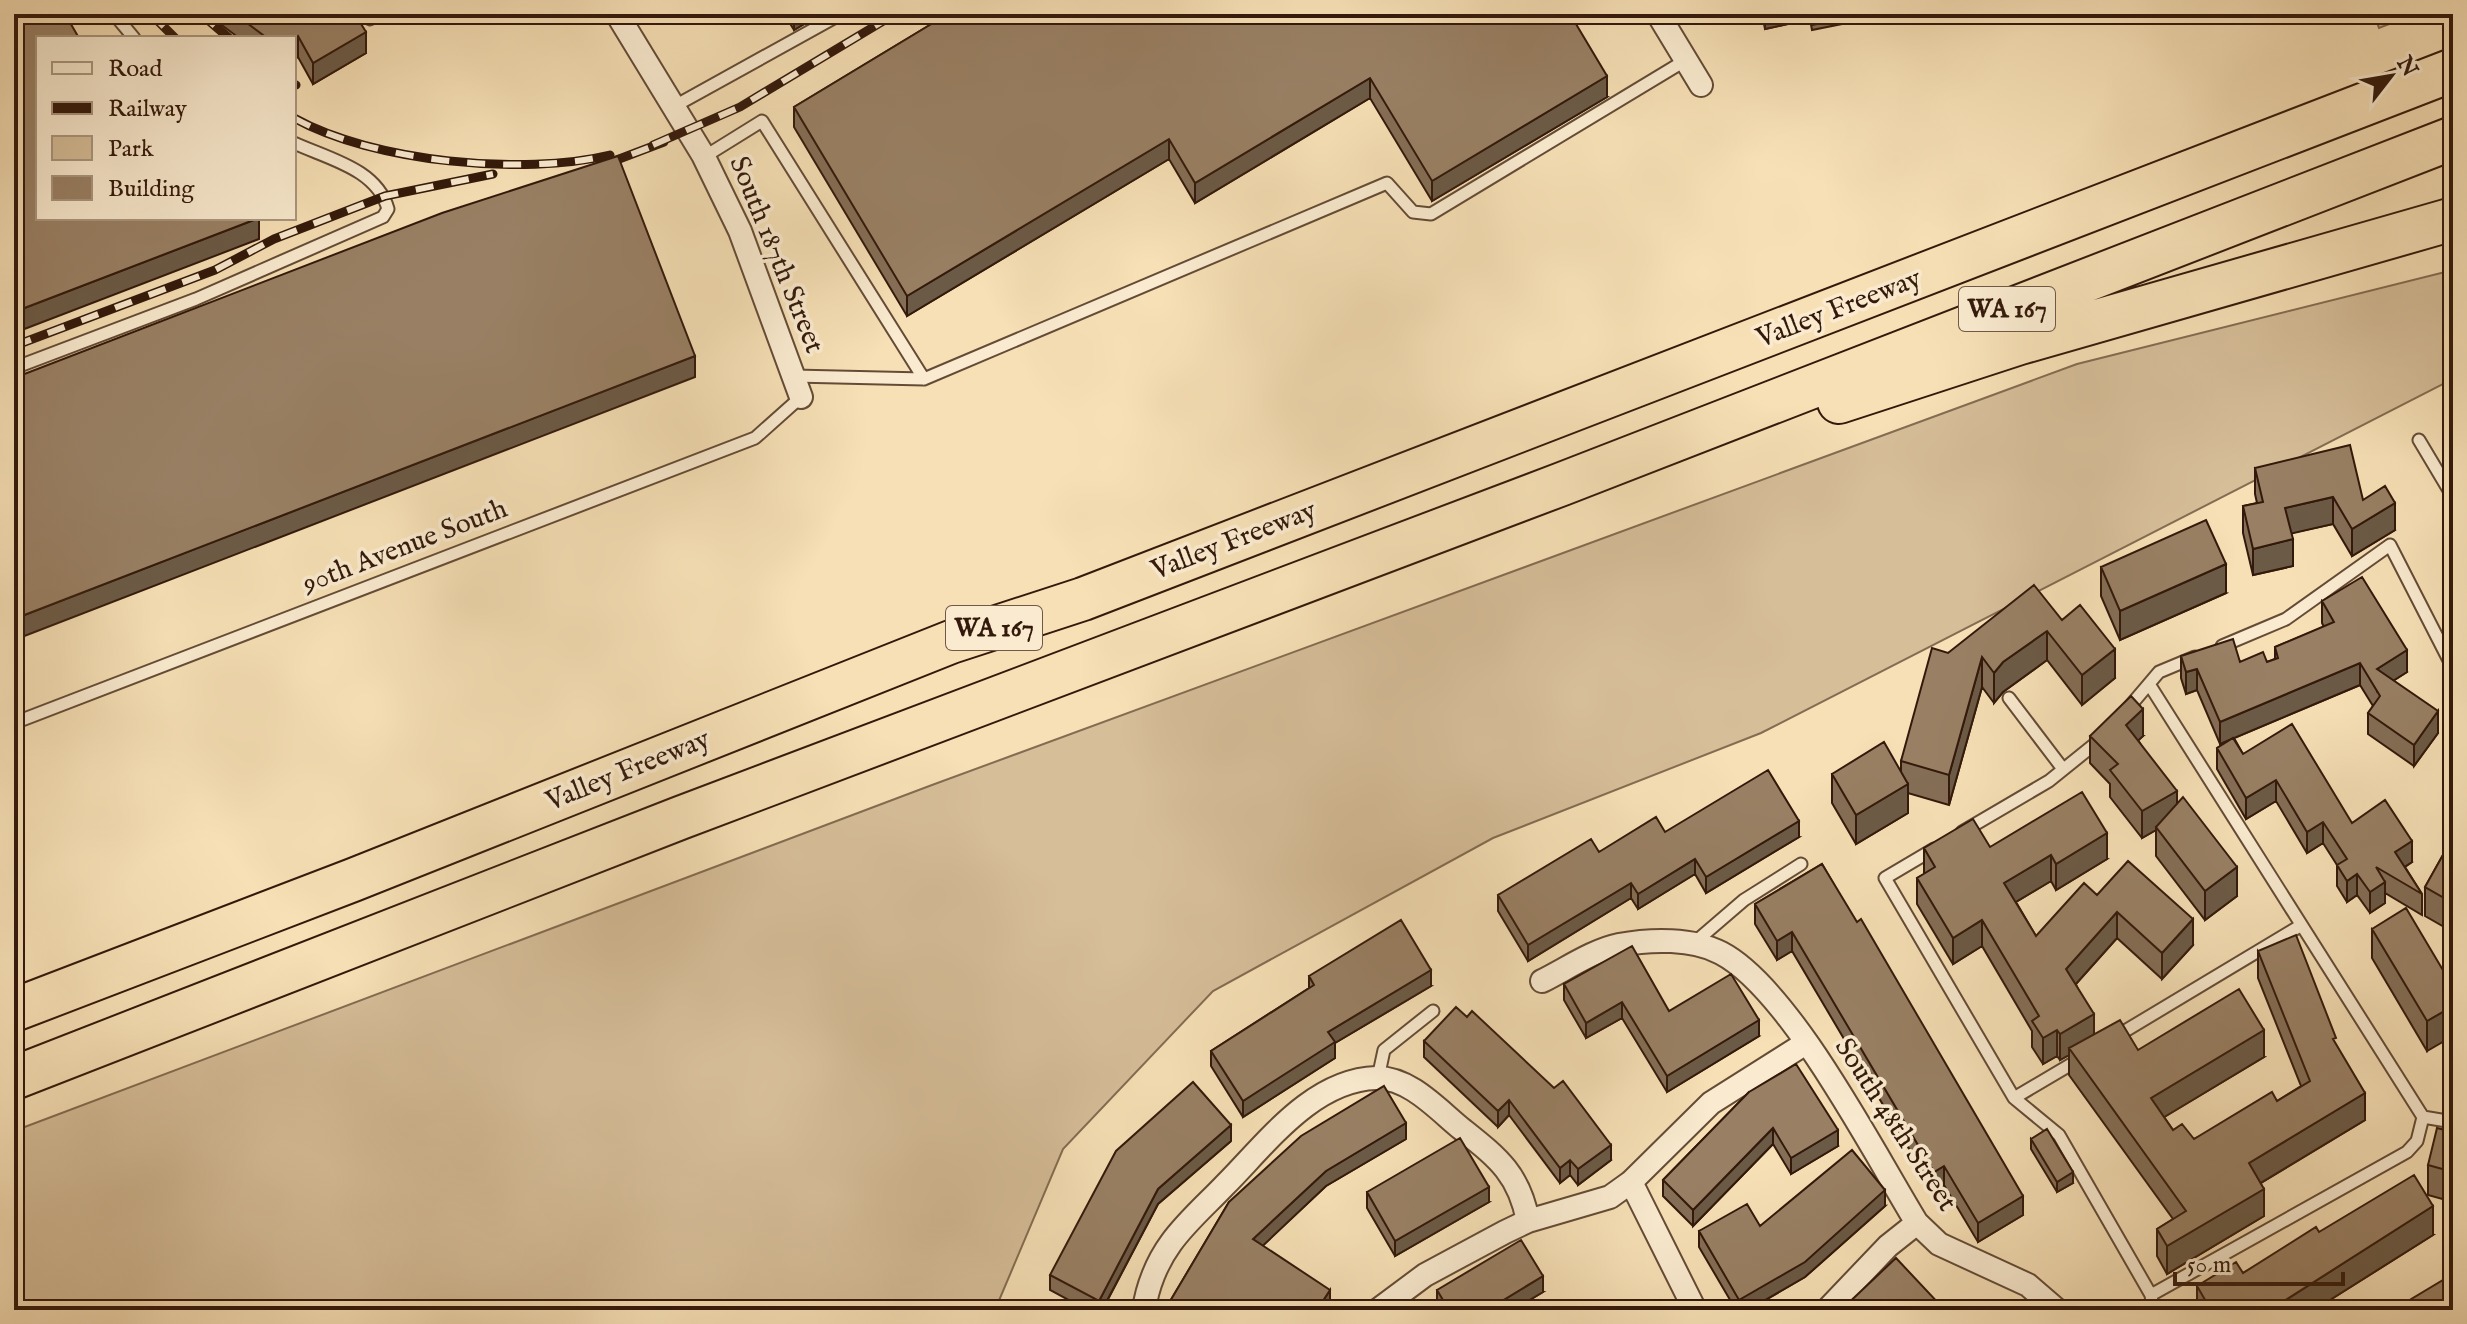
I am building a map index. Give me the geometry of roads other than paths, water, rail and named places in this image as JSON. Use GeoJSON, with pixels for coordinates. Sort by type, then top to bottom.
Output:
{"type":"FeatureCollection","features":[{"type":"Feature","properties":{"kind":"highway"},"geometry":{"type":"LineString","coordinates":[[2256,146],[2279,111],[2453,41]]}},
{"type":"Feature","properties":{"kind":"highway","name":"Valley Freeway"},"geometry":{"type":"LineString","coordinates":[[14,1010],[951,642],[1113,588],[2453,70]]}},
{"type":"Feature","properties":{"kind":"highway"},"geometry":{"type":"LineString","coordinates":[[14,1058],[2453,118]]}},
{"type":"Feature","properties":{"kind":"highway","name":"WA 167"},"geometry":{"type":"LineString","coordinates":[[14,1078],[680,818],[1562,484],[2453,138]]}},
{"type":"Feature","properties":{"kind":"highway"},"geometry":{"type":"LineString","coordinates":[[1562,484],[1721,441],[2020,343],[2453,219]]}},
{"type":"Feature","properties":{"kind":"street","name":"South 187th Street"},"geometry":{"type":"LineString","coordinates":[[617,14],[704,157],[740,231],[798,387]]}},
{"type":"Feature","properties":{"kind":"street"},"geometry":{"type":"LineString","coordinates":[[1658,14],[1701,85]]}},
{"type":"Feature","properties":{"kind":"street"},"geometry":{"type":"LineString","coordinates":[[1542,981],[1617,945],[1693,943]]}},
{"type":"Feature","properties":{"kind":"street","name":"South 48th Street"},"geometry":{"type":"LineString","coordinates":[[1693,943],[1722,953],[1748,973],[1785,1011],[1917,1223],[1939,1244],[2028,1285],[2057,1310]]}},
{"type":"Feature","properties":{"kind":"street"},"geometry":{"type":"LineString","coordinates":[[1381,1309],[1425,1275],[1528,1221],[1586,1207],[1610,1197],[1631,1182],[1711,1103],[1806,1043]]}},
{"type":"Feature","properties":{"kind":"street"},"geometry":{"type":"LineString","coordinates":[[1144,1310],[1146,1292],[1170,1243],[1293,1116],[1340,1086],[1378,1078],[1408,1086],[1499,1159],[1523,1194],[1528,1221]]}},
{"type":"Feature","properties":{"kind":"street"},"geometry":{"type":"LineString","coordinates":[[1631,1182],[1695,1310]]}},
{"type":"Feature","properties":{"kind":"street"},"geometry":{"type":"LineString","coordinates":[[1827,1310],[1888,1246],[1917,1223]]}},
{"type":"Feature","properties":{"kind":"lane"},"geometry":{"type":"LineString","coordinates":[[114,14],[132,36]]}},
{"type":"Feature","properties":{"kind":"lane"},"geometry":{"type":"LineString","coordinates":[[673,107],[841,14]]}},
{"type":"Feature","properties":{"kind":"lane"},"geometry":{"type":"LineString","coordinates":[[798,387],[924,379],[1387,183],[1413,212],[1431,214],[1686,60]]}},
{"type":"Feature","properties":{"kind":"lane"},"geometry":{"type":"LineString","coordinates":[[704,157],[762,121],[924,379]]}},
{"type":"Feature","properties":{"kind":"lane"},"geometry":{"type":"LineString","coordinates":[[14,368],[196,299],[383,217],[388,209],[385,196],[369,177],[296,144]]}},
{"type":"Feature","properties":{"kind":"lane","name":"90th Avenue South"},"geometry":{"type":"LineString","coordinates":[[14,723],[755,438],[798,387]]}},
{"type":"Feature","properties":{"kind":"lane"},"geometry":{"type":"LineString","coordinates":[[2419,440],[2453,497]]}},
{"type":"Feature","properties":{"kind":"lane"},"geometry":{"type":"LineString","coordinates":[[2216,648],[2286,619],[2390,545],[2453,668]]}},
{"type":"Feature","properties":{"kind":"lane"},"geometry":{"type":"LineString","coordinates":[[1953,837],[2063,769],[2104,737],[2159,672],[2202,654]]}},
{"type":"Feature","properties":{"kind":"lane"},"geometry":{"type":"LineString","coordinates":[[2149,684],[2423,1117],[2417,1141],[2407,1152],[2151,1295]]}},
{"type":"Feature","properties":{"kind":"lane"},"geometry":{"type":"LineString","coordinates":[[2009,698],[2063,769]]}},
{"type":"Feature","properties":{"kind":"lane"},"geometry":{"type":"LineString","coordinates":[[1939,845],[1885,878],[2014,1098],[2059,1135],[2151,1295],[2153,1310]]}},
{"type":"Feature","properties":{"kind":"lane"},"geometry":{"type":"LineString","coordinates":[[1693,943],[1744,900],[1801,864]]}},
{"type":"Feature","properties":{"kind":"lane"},"geometry":{"type":"LineString","coordinates":[[2109,1041],[2300,926]]}},
{"type":"Feature","properties":{"kind":"lane"},"geometry":{"type":"LineString","coordinates":[[1378,1078],[1384,1050],[1433,1011]]}},
{"type":"Feature","properties":{"kind":"lane"},"geometry":{"type":"LineString","coordinates":[[2014,1098],[2096,1049]]}},
{"type":"Feature","properties":{"kind":"lane"},"geometry":{"type":"LineString","coordinates":[[2423,1117],[2453,1122]]}},
{"type":"Feature","properties":{"kind":"railway"},"geometry":{"type":"LineString","coordinates":[[151,14],[173,36]]}},
{"type":"Feature","properties":{"kind":"railway"},"geometry":{"type":"LineString","coordinates":[[201,14],[227,36]]}},
{"type":"Feature","properties":{"kind":"railway"},"geometry":{"type":"LineString","coordinates":[[653,145],[740,107],[895,14]]}},
{"type":"Feature","properties":{"kind":"railway"},"geometry":{"type":"LineString","coordinates":[[296,119],[364,145],[449,161],[535,164],[610,155]]}},
{"type":"Feature","properties":{"kind":"railway"},"geometry":{"type":"LineString","coordinates":[[598,167],[664,142]]}},
{"type":"Feature","properties":{"kind":"railway"},"geometry":{"type":"LineString","coordinates":[[14,346],[215,270],[274,239],[385,196],[493,174]]}}]}
